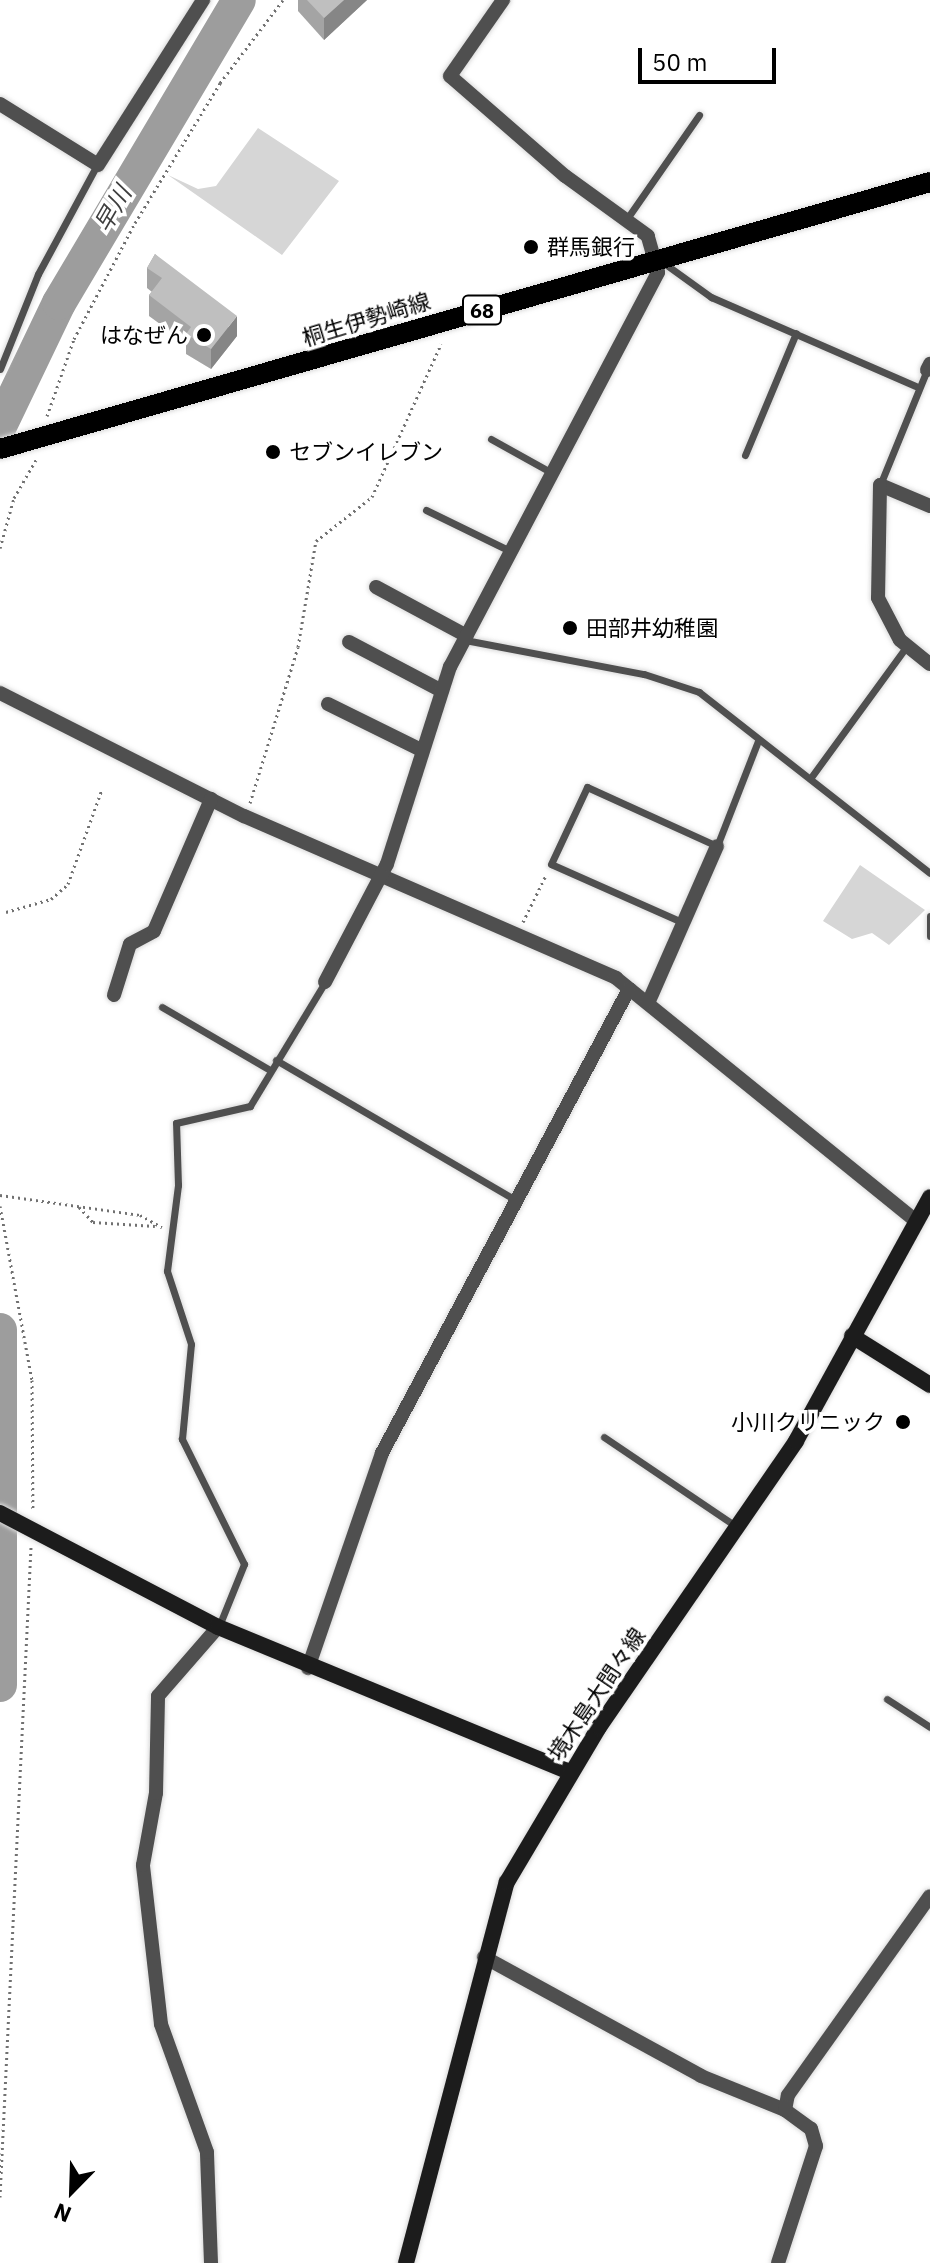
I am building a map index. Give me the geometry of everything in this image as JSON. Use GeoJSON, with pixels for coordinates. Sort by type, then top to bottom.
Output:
{"type":"FeatureCollection","features":[{"type":"Feature","properties":{"kind":"main road","name":"桐生伊勢崎線"},"geometry":{"type":"LineString","coordinates":[[0,449],[39,442],[443,321],[930,182]]}},
{"type":"Feature","properties":{"kind":"main road","name":"境木島大間々線"},"geometry":{"type":"LineString","coordinates":[[406,2263],[484,1957],[507,1882],[570,1772],[796,1441],[914,1219],[930,1197]]}},
{"type":"Feature","properties":{"kind":"main road"},"geometry":{"type":"LineString","coordinates":[[852,1336],[930,1385]]}},
{"type":"Feature","properties":{"kind":"main road"},"geometry":{"type":"LineString","coordinates":[[0,1513],[218,1627],[308,1668],[570,1772]]}},
{"type":"Feature","properties":{"kind":"street"},"geometry":{"type":"LineString","coordinates":[[0,104],[98,165],[203,0]]}},
{"type":"Feature","properties":{"kind":"street"},"geometry":{"type":"LineString","coordinates":[[325,982],[380,878],[440,690],[556,475],[659,259],[654,241],[450,76],[503,0]]}},
{"type":"Feature","properties":{"kind":"street"},"geometry":{"type":"LineString","coordinates":[[930,506],[880,485],[878,598],[906,647],[930,664]]}},
{"type":"Feature","properties":{"kind":"street"},"geometry":{"type":"LineString","coordinates":[[376,587],[466,638]]}},
{"type":"Feature","properties":{"kind":"street"},"geometry":{"type":"LineString","coordinates":[[349,642],[440,690]]}},
{"type":"Feature","properties":{"kind":"street"},"geometry":{"type":"LineString","coordinates":[[0,693],[244,816],[629,989],[649,1001],[914,1219]]}},
{"type":"Feature","properties":{"kind":"street"},"geometry":{"type":"LineString","coordinates":[[328,704],[421,750]]}},
{"type":"Feature","properties":{"kind":"street"},"geometry":{"type":"LineString","coordinates":[[114,995],[130,944],[154,931],[211,799]]}},
{"type":"Feature","properties":{"kind":"street"},"geometry":{"type":"LineString","coordinates":[[649,1001],[687,924],[717,846]]}},
{"type":"Feature","properties":{"kind":"street"},"geometry":{"type":"LineString","coordinates":[[308,1668],[382,1453],[629,989]]}},
{"type":"Feature","properties":{"kind":"street"},"geometry":{"type":"LineString","coordinates":[[211,2263],[207,2152],[161,2024],[143,1865],[156,1793],[158,1696],[218,1627]]}},
{"type":"Feature","properties":{"kind":"street"},"geometry":{"type":"LineString","coordinates":[[785,2110],[788,2095],[930,1896]]}},
{"type":"Feature","properties":{"kind":"street"},"geometry":{"type":"LineString","coordinates":[[484,1957],[701,2076],[785,2110],[811,2129],[816,2146],[778,2263]]}},
{"type":"Feature","properties":{"kind":"lane"},"geometry":{"type":"LineString","coordinates":[[626,220],[699,115]]}},
{"type":"Feature","properties":{"kind":"lane"},"geometry":{"type":"LineString","coordinates":[[0,369],[38,274],[98,165]]}},
{"type":"Feature","properties":{"kind":"lane"},"geometry":{"type":"LineString","coordinates":[[659,259],[711,297],[916,386]]}},
{"type":"Feature","properties":{"kind":"lane"},"geometry":{"type":"LineString","coordinates":[[745,455],[796,333]]}},
{"type":"Feature","properties":{"kind":"lane"},"geometry":{"type":"LineString","coordinates":[[880,485],[916,386],[929,367]]}},
{"type":"Feature","properties":{"kind":"lane"},"geometry":{"type":"LineString","coordinates":[[491,439],[556,475]]}},
{"type":"Feature","properties":{"kind":"lane"},"geometry":{"type":"LineString","coordinates":[[426,510],[512,552]]}},
{"type":"Feature","properties":{"kind":"lane"},"geometry":{"type":"LineString","coordinates":[[466,638],[683,685],[758,741],[812,776],[930,873]]}},
{"type":"Feature","properties":{"kind":"lane"},"geometry":{"type":"LineString","coordinates":[[812,776],[906,647]]}},
{"type":"Feature","properties":{"kind":"lane"},"geometry":{"type":"LineString","coordinates":[[687,924],[551,864],[587,787],[717,846],[758,741]]}},
{"type":"Feature","properties":{"kind":"lane"},"geometry":{"type":"LineString","coordinates":[[930,916],[930,936]]}},
{"type":"Feature","properties":{"kind":"lane"},"geometry":{"type":"LineString","coordinates":[[218,1627],[244,1564],[185,1450],[191,1344],[167,1271],[178,1118],[247,1109],[325,982]]}},
{"type":"Feature","properties":{"kind":"lane"},"geometry":{"type":"LineString","coordinates":[[162,1007],[270,1070]]}},
{"type":"Feature","properties":{"kind":"lane"},"geometry":{"type":"LineString","coordinates":[[276,1060],[516,1200]]}},
{"type":"Feature","properties":{"kind":"lane"},"geometry":{"type":"LineString","coordinates":[[604,1437],[737,1527]]}},
{"type":"Feature","properties":{"kind":"lane"},"geometry":{"type":"LineString","coordinates":[[887,1699],[930,1727]]}},
{"type":"Feature","properties":{"kind":"path"},"geometry":{"type":"LineString","coordinates":[[0,548],[14,498],[39,442],[74,339],[135,223],[220,83],[283,0]]}},
{"type":"Feature","properties":{"kind":"path"},"geometry":{"type":"LineString","coordinates":[[244,816],[298,647],[316,541],[359,511],[386,473],[443,340],[443,321]]}},
{"type":"Feature","properties":{"kind":"path"},"geometry":{"type":"LineString","coordinates":[[6,912],[51,899],[68,884],[102,789]]}},
{"type":"Feature","properties":{"kind":"path"},"geometry":{"type":"LineString","coordinates":[[516,936],[551,864]]}},
{"type":"Feature","properties":{"kind":"path"},"geometry":{"type":"LineString","coordinates":[[0,1195],[140,1215],[156,1226]]}},
{"type":"Feature","properties":{"kind":"path"},"geometry":{"type":"LineString","coordinates":[[0,1206],[32,1380],[31,1529],[0,2197]]}},
{"type":"Feature","properties":{"kind":"path"},"geometry":{"type":"LineString","coordinates":[[79,1207],[93,1222],[170,1229]]}},
{"type":"Feature","properties":{"kind":"shaded area"},"geometry":{"type":"Polygon","coordinates":[[[258,128],[339,181],[282,255],[168,175],[198,189],[216,186],[258,128]]]}},
{"type":"Feature","properties":{"kind":"shaded area"},"geometry":{"type":"Polygon","coordinates":[[[860,865],[925,910],[889,945],[872,933],[852,939],[823,921],[860,865]]]}},
{"type":"Feature","properties":{"kind":"building"},"geometry":{"type":"Polygon","coordinates":[[[307,0],[344,0],[324,18],[307,0]]]}},
{"type":"Feature","properties":{"kind":"building"},"geometry":{"type":"Polygon","coordinates":[[[155,254],[237,316],[211,349],[186,334],[191,327],[149,295],[162,278],[147,268],[155,254]]]}},
{"type":"Feature","properties":{"kind":"waterway","name":"早川"},"geometry":{"type":"LineString","coordinates":[[0,426],[59,303],[239,0]]}},
{"type":"Feature","properties":{"kind":"waterway","name":"早川"},"geometry":{"type":"LineString","coordinates":[[0,1330],[0,1685]]}},
{"type":"Feature","properties":{"kind":"place","name":"群馬銀行"},"geometry":{"type":"Point","coordinates":[531,247]}},
{"type":"Feature","properties":{"kind":"place","name":"はなぜん"},"geometry":{"type":"Point","coordinates":[204,335]}},
{"type":"Feature","properties":{"kind":"place","name":"セブンイレブン"},"geometry":{"type":"Point","coordinates":[273,452]}},
{"type":"Feature","properties":{"kind":"place","name":"田部井幼稚園"},"geometry":{"type":"Point","coordinates":[570,628]}},
{"type":"Feature","properties":{"kind":"place","name":"小川クリニック"},"geometry":{"type":"Point","coordinates":[903,1422]}}]}
